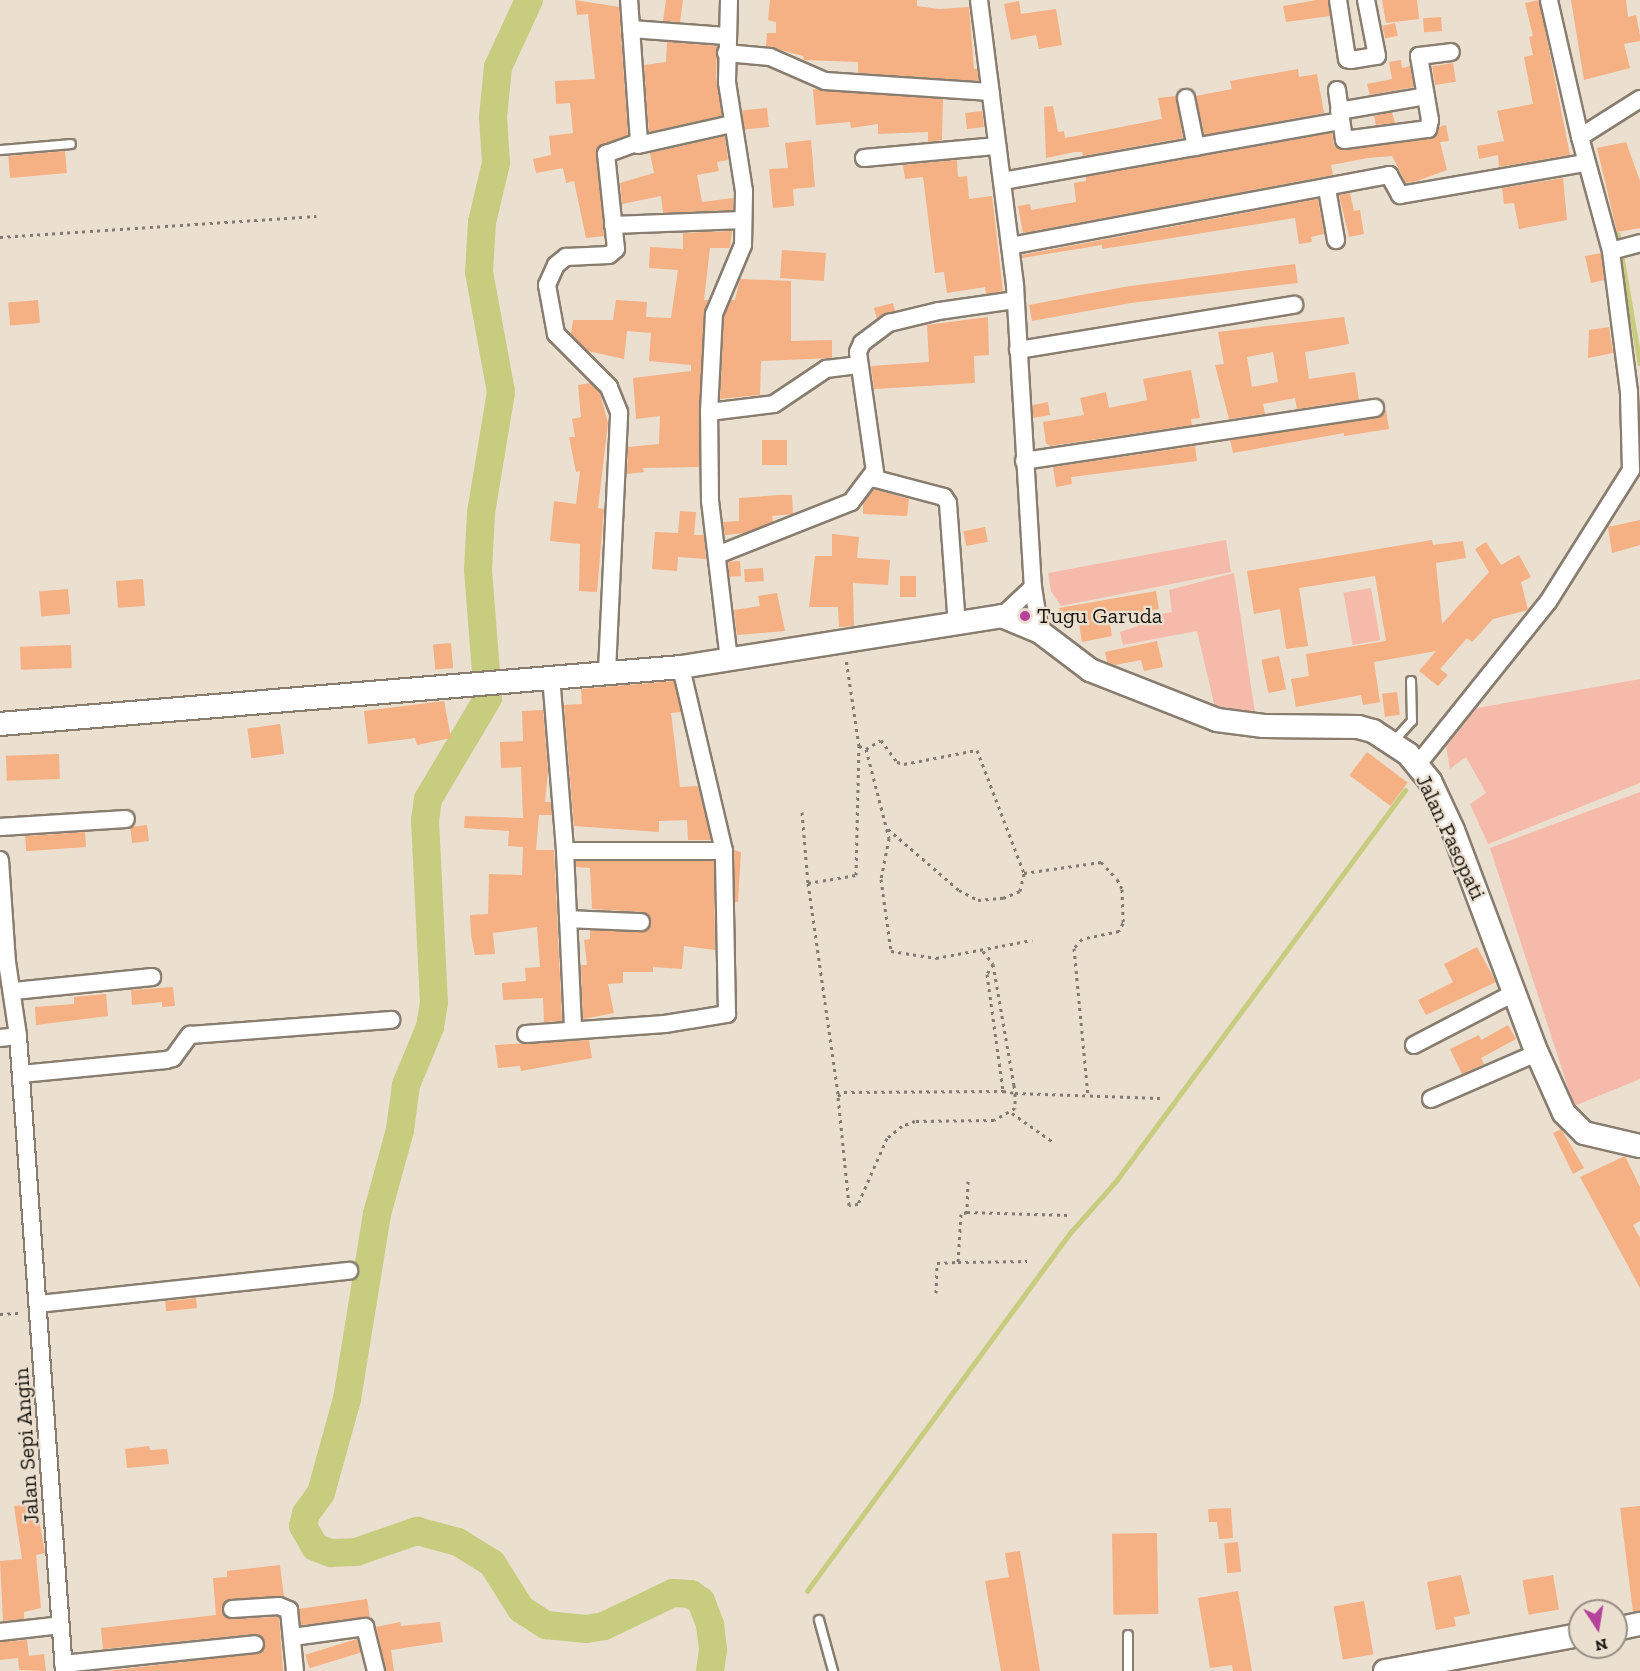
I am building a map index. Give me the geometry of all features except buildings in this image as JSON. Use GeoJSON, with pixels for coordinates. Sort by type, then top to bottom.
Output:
{"type":"FeatureCollection","features":[{"type":"Feature","properties":{"kind":"street"},"geometry":{"type":"LineString","coordinates":[[629,0],[638,145]]}},
{"type":"Feature","properties":{"kind":"street"},"geometry":{"type":"LineString","coordinates":[[729,0],[726,45],[732,124],[744,191],[743,220],[738,262],[714,314],[709,412],[710,501],[729,660]]}},
{"type":"Feature","properties":{"kind":"street"},"geometry":{"type":"LineString","coordinates":[[979,0],[1010,246],[1033,587],[1040,632]]}},
{"type":"Feature","properties":{"kind":"street"},"geometry":{"type":"LineString","coordinates":[[1338,0],[1349,60],[1377,56],[1366,0]]}},
{"type":"Feature","properties":{"kind":"street"},"geometry":{"type":"LineString","coordinates":[[1418,764],[1548,602],[1635,474],[1623,248],[1586,164],[1549,0]]}},
{"type":"Feature","properties":{"kind":"street"},"geometry":{"type":"LineString","coordinates":[[631,29],[726,45],[770,57],[825,81],[991,92]]}},
{"type":"Feature","properties":{"kind":"street"},"geometry":{"type":"LineString","coordinates":[[1337,90],[1346,141],[1428,129],[1426,96],[1419,56],[1451,52]]}},
{"type":"Feature","properties":{"kind":"street"},"geometry":{"type":"LineString","coordinates":[[1003,181],[1196,147],[1426,96]]}},
{"type":"Feature","properties":{"kind":"street"},"geometry":{"type":"LineString","coordinates":[[1186,98],[1196,147]]}},
{"type":"Feature","properties":{"kind":"street"},"geometry":{"type":"LineString","coordinates":[[1580,137],[1640,99]]}},
{"type":"Feature","properties":{"kind":"street"},"geometry":{"type":"LineString","coordinates":[[607,671],[619,412],[609,387],[556,334],[547,285],[556,265],[566,257],[615,252],[606,152],[732,124]]}},
{"type":"Feature","properties":{"kind":"street"},"geometry":{"type":"LineString","coordinates":[[864,158],[997,146]]}},
{"type":"Feature","properties":{"kind":"street"},"geometry":{"type":"LineString","coordinates":[[1010,246],[1327,189],[1389,175],[1400,195],[1586,164]]}},
{"type":"Feature","properties":{"kind":"street"},"geometry":{"type":"LineString","coordinates":[[1327,189],[1336,240]]}},
{"type":"Feature","properties":{"kind":"street"},"geometry":{"type":"LineString","coordinates":[[613,225],[743,220]]}},
{"type":"Feature","properties":{"kind":"street"},"geometry":{"type":"LineString","coordinates":[[957,626],[948,503],[944,497],[879,482],[873,473],[858,365],[862,343],[889,323],[939,311],[1015,300]]}},
{"type":"Feature","properties":{"kind":"street"},"geometry":{"type":"LineString","coordinates":[[1018,350],[1294,305]]}},
{"type":"Feature","properties":{"kind":"street"},"geometry":{"type":"LineString","coordinates":[[709,412],[774,404],[826,369],[858,365]]}},
{"type":"Feature","properties":{"kind":"street"},"geometry":{"type":"LineString","coordinates":[[1024,461],[1375,408]]}},
{"type":"Feature","properties":{"kind":"street"},"geometry":{"type":"LineString","coordinates":[[717,555],[851,502],[873,473]]}},
{"type":"Feature","properties":{"kind":"street"},"geometry":{"type":"LineString","coordinates":[[0,723],[607,671],[681,667],[957,626],[1002,616],[1033,587]]}},
{"type":"Feature","properties":{"kind":"street"},"geometry":{"type":"LineString","coordinates":[[1002,616],[1040,632]]}},
{"type":"Feature","properties":{"kind":"street","name":"Jalan Pasopati"},"geometry":{"type":"LineString","coordinates":[[1040,632],[1062,653],[1090,670],[1217,720],[1264,726],[1358,727],[1393,742],[1418,764],[1430,782],[1453,830],[1537,1053],[1573,1125],[1596,1137],[1640,1146]]}},
{"type":"Feature","properties":{"kind":"street"},"geometry":{"type":"LineString","coordinates":[[526,1034],[665,1024],[728,1014],[724,851],[681,667]]}},
{"type":"Feature","properties":{"kind":"street"},"geometry":{"type":"LineString","coordinates":[[550,676],[566,851],[573,1030]]}},
{"type":"Feature","properties":{"kind":"street"},"geometry":{"type":"LineString","coordinates":[[0,827],[126,819]]}},
{"type":"Feature","properties":{"kind":"street"},"geometry":{"type":"LineString","coordinates":[[566,851],[724,851]]}},
{"type":"Feature","properties":{"kind":"street","name":"Jalan Sepi Angin"},"geometry":{"type":"LineString","coordinates":[[0,860],[4,962],[14,991],[21,1074],[63,1667]]}},
{"type":"Feature","properties":{"kind":"street"},"geometry":{"type":"LineString","coordinates":[[568,919],[641,922]]}},
{"type":"Feature","properties":{"kind":"street"},"geometry":{"type":"LineString","coordinates":[[14,991],[152,977]]}},
{"type":"Feature","properties":{"kind":"street"},"geometry":{"type":"LineString","coordinates":[[1414,1045],[1514,993]]}},
{"type":"Feature","properties":{"kind":"street"},"geometry":{"type":"LineString","coordinates":[[21,1074],[166,1060],[173,1058],[190,1035],[391,1020]]}},
{"type":"Feature","properties":{"kind":"street"},"geometry":{"type":"LineString","coordinates":[[0,1038],[18,1036]]}},
{"type":"Feature","properties":{"kind":"street"},"geometry":{"type":"LineString","coordinates":[[1431,1099],[1537,1053]]}},
{"type":"Feature","properties":{"kind":"street"},"geometry":{"type":"LineString","coordinates":[[38,1308],[198,1289],[274,1283],[349,1271]]}},
{"type":"Feature","properties":{"kind":"street"},"geometry":{"type":"LineString","coordinates":[[232,1609],[285,1606],[289,1610],[296,1671]]}},
{"type":"Feature","properties":{"kind":"street"},"geometry":{"type":"LineString","coordinates":[[0,1632],[61,1625]]}},
{"type":"Feature","properties":{"kind":"street"},"geometry":{"type":"LineString","coordinates":[[292,1637],[364,1627],[376,1671]]}},
{"type":"Feature","properties":{"kind":"street"},"geometry":{"type":"LineString","coordinates":[[1385,1671],[1568,1637]]}},
{"type":"Feature","properties":{"kind":"street"},"geometry":{"type":"LineString","coordinates":[[63,1667],[255,1644]]}},
{"type":"Feature","properties":{"kind":"lane"},"geometry":{"type":"LineString","coordinates":[[0,150],[71,144]]}},
{"type":"Feature","properties":{"kind":"lane"},"geometry":{"type":"LineString","coordinates":[[1393,742],[1412,721],[1411,681]]}},
{"type":"Feature","properties":{"kind":"lane"},"geometry":{"type":"LineString","coordinates":[[819,1620],[833,1671]]}},
{"type":"Feature","properties":{"kind":"lane"},"geometry":{"type":"LineString","coordinates":[[1128,1635],[1128,1671]]}},
{"type":"Feature","properties":{"kind":"path"},"geometry":{"type":"LineString","coordinates":[[0,237],[316,216]]}},
{"type":"Feature","properties":{"kind":"path"},"geometry":{"type":"LineString","coordinates":[[808,883],[856,875],[859,746],[843,642]]}},
{"type":"Feature","properties":{"kind":"path"},"geometry":{"type":"LineString","coordinates":[[866,749],[881,740],[897,762],[904,764],[977,750],[1024,873],[1020,891],[1004,898],[978,900],[958,890],[886,828]]}},
{"type":"Feature","properties":{"kind":"path"},"geometry":{"type":"LineString","coordinates":[[859,746],[866,749]]}},
{"type":"Feature","properties":{"kind":"path"},"geometry":{"type":"LineString","coordinates":[[866,749],[889,838],[880,879],[891,951],[936,958],[1032,940]]}},
{"type":"Feature","properties":{"kind":"path"},"geometry":{"type":"LineString","coordinates":[[801,812],[808,883],[838,1096],[848,1204],[852,1206],[858,1204],[887,1138],[902,1126],[915,1121],[994,1120],[1012,1113]]}},
{"type":"Feature","properties":{"kind":"path"},"geometry":{"type":"LineString","coordinates":[[1024,873],[1101,862],[1122,889],[1123,923],[1119,932],[1082,939],[1074,948],[1088,1095]]}},
{"type":"Feature","properties":{"kind":"path"},"geometry":{"type":"LineString","coordinates":[[983,951],[993,964],[1015,1093],[1012,1113]]}},
{"type":"Feature","properties":{"kind":"path"},"geometry":{"type":"LineString","coordinates":[[993,964],[987,974],[1003,1091]]}},
{"type":"Feature","properties":{"kind":"path"},"geometry":{"type":"LineString","coordinates":[[838,1096],[844,1092],[1003,1091],[1160,1098]]}},
{"type":"Feature","properties":{"kind":"path"},"geometry":{"type":"LineString","coordinates":[[1012,1113],[1053,1142]]}},
{"type":"Feature","properties":{"kind":"path"},"geometry":{"type":"LineString","coordinates":[[967,1212],[968,1181]]}},
{"type":"Feature","properties":{"kind":"path"},"geometry":{"type":"LineString","coordinates":[[958,1262],[961,1214],[967,1212],[1069,1215]]}},
{"type":"Feature","properties":{"kind":"path"},"geometry":{"type":"LineString","coordinates":[[936,1293],[937,1263],[1027,1261]]}},
{"type":"Feature","properties":{"kind":"path"},"geometry":{"type":"LineString","coordinates":[[0,1314],[38,1308]]}},
{"type":"Feature","properties":{"kind":"shaded area"},"geometry":{"type":"Polygon","coordinates":[[[1226,540],[1231,572],[1061,606],[1051,591],[1048,573],[1226,540]]]}},
{"type":"Feature","properties":{"kind":"shaded area"},"geometry":{"type":"Polygon","coordinates":[[[1234,573],[1255,713],[1216,712],[1197,631],[1123,645],[1120,632],[1138,626],[1137,618],[1172,612],[1169,590],[1234,573]]]}},
{"type":"Feature","properties":{"kind":"shaded area"},"geometry":{"type":"Polygon","coordinates":[[[1371,588],[1380,640],[1353,645],[1343,593],[1371,588]]]}},
{"type":"Feature","properties":{"kind":"shaded area"},"geometry":{"type":"Polygon","coordinates":[[[1640,679],[1640,783],[1488,844],[1470,804],[1486,793],[1466,757],[1450,769],[1446,746],[1477,708],[1640,679]]]}},
{"type":"Feature","properties":{"kind":"shaded area"},"geometry":{"type":"Polygon","coordinates":[[[1640,792],[1640,1079],[1574,1106],[1490,848],[1640,792]]]}},
{"type":"Feature","properties":{"kind":"waterway"},"geometry":{"type":"LineString","coordinates":[[529,0],[498,67],[493,117],[496,163],[482,222],[479,272],[501,392],[481,513],[478,570],[488,698],[428,799],[425,820],[434,1002],[430,1027],[406,1085],[400,1130],[377,1214],[347,1399],[321,1493],[306,1514],[303,1526],[315,1547],[331,1553],[356,1552],[417,1531],[458,1542],[492,1563],[521,1609],[546,1625],[586,1629],[604,1626],[673,1593],[691,1594],[701,1601],[710,1625],[713,1650],[710,1671]]}},
{"type":"Feature","properties":{"kind":"waterway"},"geometry":{"type":"LineString","coordinates":[[1618,234],[1640,363]]}},
{"type":"Feature","properties":{"kind":"waterway"},"geometry":{"type":"LineString","coordinates":[[1638,450],[1640,420]]}},
{"type":"Feature","properties":{"kind":"waterway"},"geometry":{"type":"LineString","coordinates":[[807,1591],[1071,1232],[1116,1181],[1405,790]]}},
{"type":"Feature","properties":{"kind":"place","name":"Tugu Garuda"},"geometry":{"type":"Point","coordinates":[1025,616]}}]}
